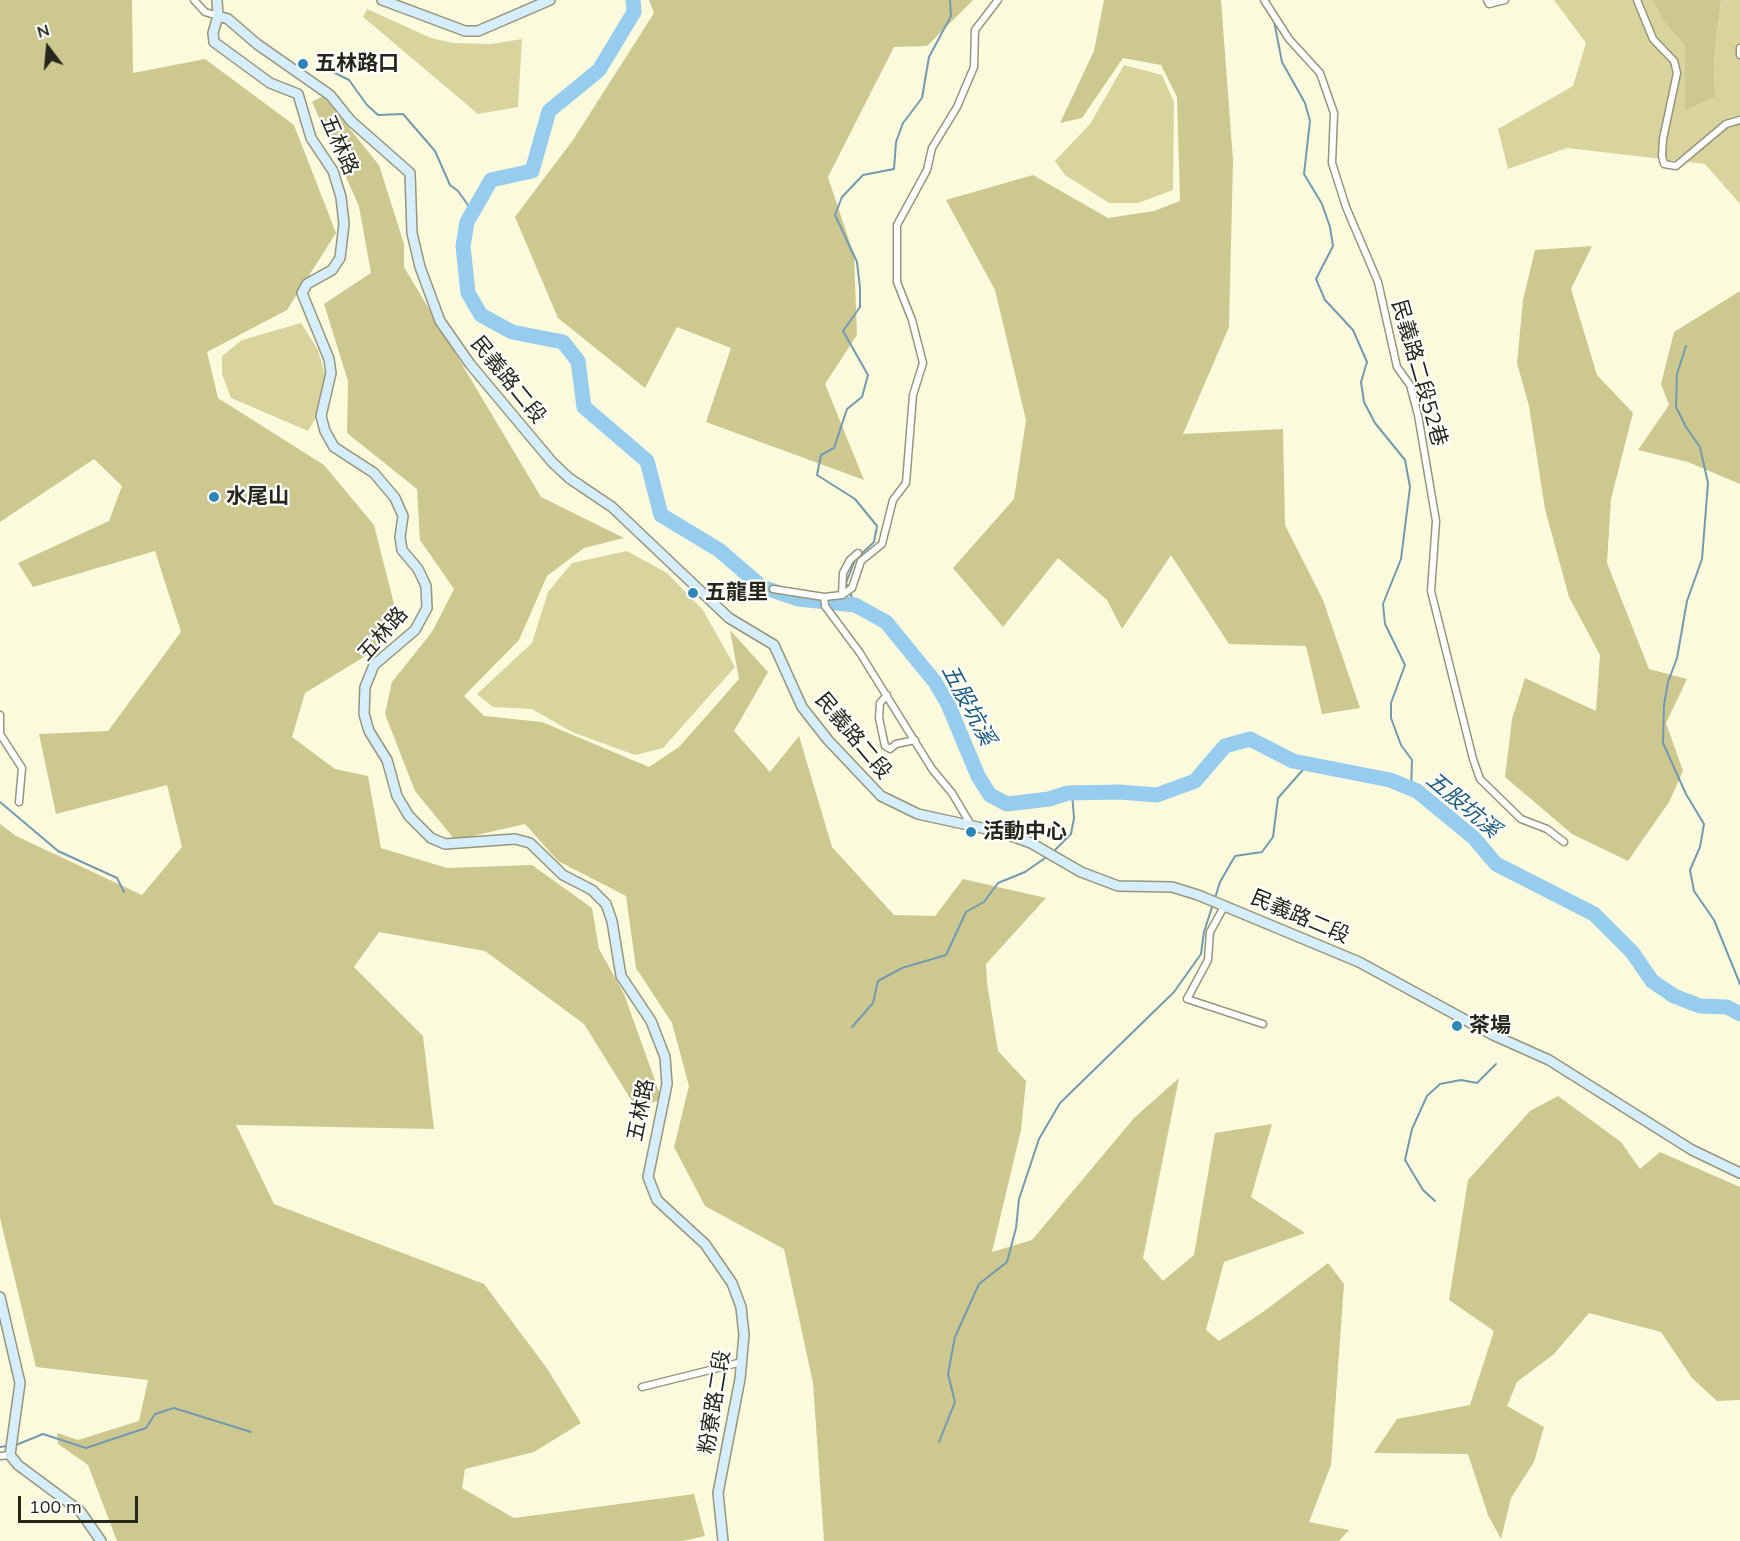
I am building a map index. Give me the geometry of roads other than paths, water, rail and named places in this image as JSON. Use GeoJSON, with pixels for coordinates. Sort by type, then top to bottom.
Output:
{"type":"FeatureCollection","features":[{"type":"Feature","properties":{"kind":"main road"},"geometry":{"type":"LineString","coordinates":[[217,0],[219,16]]}},
{"type":"Feature","properties":{"kind":"main road"},"geometry":{"type":"LineString","coordinates":[[382,0],[465,31],[478,31],[550,0]]}},
{"type":"Feature","properties":{"kind":"main road","name":"民義路二段"},"geometry":{"type":"LineString","coordinates":[[219,16],[228,19],[257,44],[330,95],[351,121],[410,173],[412,233],[415,249],[440,321],[470,364],[552,462],[569,478],[612,507],[729,618],[774,645],[802,707],[828,740],[881,796],[918,814],[1000,832],[1045,852],[1081,872],[1118,886],[1172,887],[1209,899],[1359,962],[1493,1035],[1549,1060],[1692,1150],[1740,1173]]}},
{"type":"Feature","properties":{"kind":"main road","name":"五林路"},"geometry":{"type":"LineString","coordinates":[[219,16],[213,33],[214,42],[270,83],[298,94],[311,138],[333,171],[341,197],[344,224],[340,258],[332,270],[307,284],[302,293],[330,366],[321,416],[325,431],[334,447],[374,473],[395,498],[403,516],[400,537],[402,550],[418,569],[426,586],[427,608],[415,630],[374,664],[365,687],[364,714],[367,726],[387,760],[397,796],[409,816],[431,838],[445,844],[515,839],[530,843],[563,875],[592,890],[606,904],[612,921],[621,976],[651,1021],[665,1057],[667,1084],[650,1158]]}},
{"type":"Feature","properties":{"kind":"main road","name":"粉寮路二段"},"geometry":{"type":"LineString","coordinates":[[650,1158],[648,1177],[657,1200],[705,1244],[732,1283],[741,1307],[744,1335],[742,1362],[736,1408],[718,1493],[723,1541]]}},
{"type":"Feature","properties":{"kind":"main road"},"geometry":{"type":"LineString","coordinates":[[0,1297],[20,1383],[10,1455],[18,1465],[80,1510],[101,1541]]}},
{"type":"Feature","properties":{"kind":"street"},"geometry":{"type":"LineString","coordinates":[[194,0],[205,12],[219,16]]}},
{"type":"Feature","properties":{"kind":"street"},"geometry":{"type":"LineString","coordinates":[[773,589],[824,597],[842,596],[852,588],[861,561],[882,544],[893,500],[906,483],[909,469],[907,445],[913,395],[922,363],[912,320],[897,282],[897,225],[927,170],[932,148],[957,107],[974,67],[975,30],[998,0]]}},
{"type":"Feature","properties":{"kind":"street","name":"民義路二段52巷"},"geometry":{"type":"LineString","coordinates":[[1264,0],[1290,39],[1320,73],[1334,113],[1332,163],[1346,207],[1378,282],[1397,367],[1410,385],[1418,415],[1436,521],[1431,591],[1480,779],[1521,819],[1547,829],[1564,842]]}},
{"type":"Feature","properties":{"kind":"street"},"geometry":{"type":"LineString","coordinates":[[1487,0],[1489,4],[1505,0]]}},
{"type":"Feature","properties":{"kind":"street"},"geometry":{"type":"LineString","coordinates":[[1637,0],[1653,39],[1674,61],[1677,73],[1663,139],[1664,164],[1676,166],[1726,124],[1740,120]]}},
{"type":"Feature","properties":{"kind":"street"},"geometry":{"type":"LineString","coordinates":[[1740,48],[1740,55]]}},
{"type":"Feature","properties":{"kind":"street"},"geometry":{"type":"LineString","coordinates":[[842,596],[843,573],[850,560],[858,553]]}},
{"type":"Feature","properties":{"kind":"street"},"geometry":{"type":"LineString","coordinates":[[824,597],[825,606],[860,652],[932,769],[952,793],[971,825]]}},
{"type":"Feature","properties":{"kind":"street"},"geometry":{"type":"LineString","coordinates":[[887,695],[880,703],[879,718],[885,746],[890,749],[896,744],[915,740]]}},
{"type":"Feature","properties":{"kind":"street"},"geometry":{"type":"LineString","coordinates":[[0,715],[0,733],[22,768],[19,802]]}},
{"type":"Feature","properties":{"kind":"street"},"geometry":{"type":"LineString","coordinates":[[1222,904],[1210,932],[1208,960],[1187,999],[1263,1024]]}},
{"type":"Feature","properties":{"kind":"street"},"geometry":{"type":"LineString","coordinates":[[642,1387],[742,1362]]}},
{"type":"Feature","properties":{"kind":"street"},"geometry":{"type":"LineString","coordinates":[[0,1456],[10,1455]]}},
{"type":"Feature","properties":{"kind":"waterway","name":"五股坑溪"},"geometry":{"type":"LineString","coordinates":[[633,0],[634,12],[599,70],[549,111],[532,171],[491,180],[467,222],[463,246],[468,293],[481,315],[512,332],[563,342],[578,361],[584,407],[647,461],[661,515],[719,550],[762,587],[798,599],[855,605],[886,622],[935,682],[948,704],[978,776],[990,795],[1007,804],[1049,799],[1068,793],[1119,792],[1157,795],[1195,781],[1225,746],[1250,739],[1293,761],[1390,780],[1417,791],[1474,838],[1496,864],[1594,914],[1632,952],[1652,981],[1674,996],[1700,1006],[1727,1007],[1740,1014]]}},
{"type":"Feature","properties":{"kind":"waterway"},"geometry":{"type":"LineString","coordinates":[[855,605],[846,583],[855,560],[874,542],[877,526],[855,499],[817,475],[821,455],[834,448],[847,409],[862,397],[868,375],[843,331],[860,307],[860,288],[857,262],[835,215],[842,197],[863,175],[894,169],[896,142],[903,123],[922,98],[929,57],[951,16],[950,0]]}},
{"type":"Feature","properties":{"kind":"waterway"},"geometry":{"type":"LineString","coordinates":[[1274,21],[1282,62],[1305,103],[1310,121],[1304,174],[1322,204],[1330,227],[1333,246],[1316,279],[1325,300],[1353,330],[1367,362],[1361,382],[1364,402],[1375,423],[1405,460],[1410,487],[1401,559],[1383,604],[1385,624],[1405,665],[1391,703],[1391,718],[1401,745],[1412,760],[1411,789]]}},
{"type":"Feature","properties":{"kind":"waterway"},"geometry":{"type":"LineString","coordinates":[[333,72],[349,80],[367,105],[378,115],[403,114],[435,151],[450,185],[458,191],[473,212]]}},
{"type":"Feature","properties":{"kind":"waterway"},"geometry":{"type":"LineString","coordinates":[[1686,346],[1677,374],[1676,407],[1700,447],[1708,483],[1702,559],[1687,601],[1677,658],[1668,682],[1664,705],[1663,743],[1686,794],[1704,824],[1700,847],[1690,870],[1694,891],[1714,920],[1740,984]]}},
{"type":"Feature","properties":{"kind":"waterway"},"geometry":{"type":"LineString","coordinates":[[1215,898],[1220,882],[1235,856],[1262,852],[1273,837],[1278,798],[1308,764]]}},
{"type":"Feature","properties":{"kind":"waterway"},"geometry":{"type":"LineString","coordinates":[[1052,853],[1071,834],[1074,818],[1072,793]]}},
{"type":"Feature","properties":{"kind":"waterway"},"geometry":{"type":"LineString","coordinates":[[0,802],[58,851],[117,878],[124,892]]}},
{"type":"Feature","properties":{"kind":"waterway"},"geometry":{"type":"LineString","coordinates":[[852,1027],[873,1003],[878,981],[902,968],[946,955],[966,912],[984,902],[998,883],[1025,872],[1048,856]]}},
{"type":"Feature","properties":{"kind":"waterway"},"geometry":{"type":"LineString","coordinates":[[939,1442],[955,1402],[948,1374],[955,1337],[979,1284],[1007,1262],[1016,1228],[1019,1199],[1039,1139],[1060,1103],[1174,992],[1201,954],[1204,932],[1213,904]]}},
{"type":"Feature","properties":{"kind":"waterway"},"geometry":{"type":"LineString","coordinates":[[1435,1201],[1423,1190],[1405,1160],[1412,1129],[1427,1096],[1440,1084],[1461,1080],[1477,1083],[1496,1064]]}},
{"type":"Feature","properties":{"kind":"waterway"},"geometry":{"type":"LineString","coordinates":[[16,1445],[43,1434],[86,1448],[146,1428],[155,1414],[174,1408],[251,1432]]}},
{"type":"Feature","properties":{"kind":"waterway"},"geometry":{"type":"LineString","coordinates":[[0,1447],[7,1446]]}},
{"type":"Feature","properties":{"kind":"place","name":"五林路口"},"geometry":{"type":"Point","coordinates":[303,64]}},
{"type":"Feature","properties":{"kind":"place","name":"水尾山"},"geometry":{"type":"Point","coordinates":[214,497]}},
{"type":"Feature","properties":{"kind":"place","name":"五龍里"},"geometry":{"type":"Point","coordinates":[693,593]}},
{"type":"Feature","properties":{"kind":"place","name":"活動中心"},"geometry":{"type":"Point","coordinates":[971,832]}},
{"type":"Feature","properties":{"kind":"place","name":"茶場"},"geometry":{"type":"Point","coordinates":[1457,1026]}}]}
